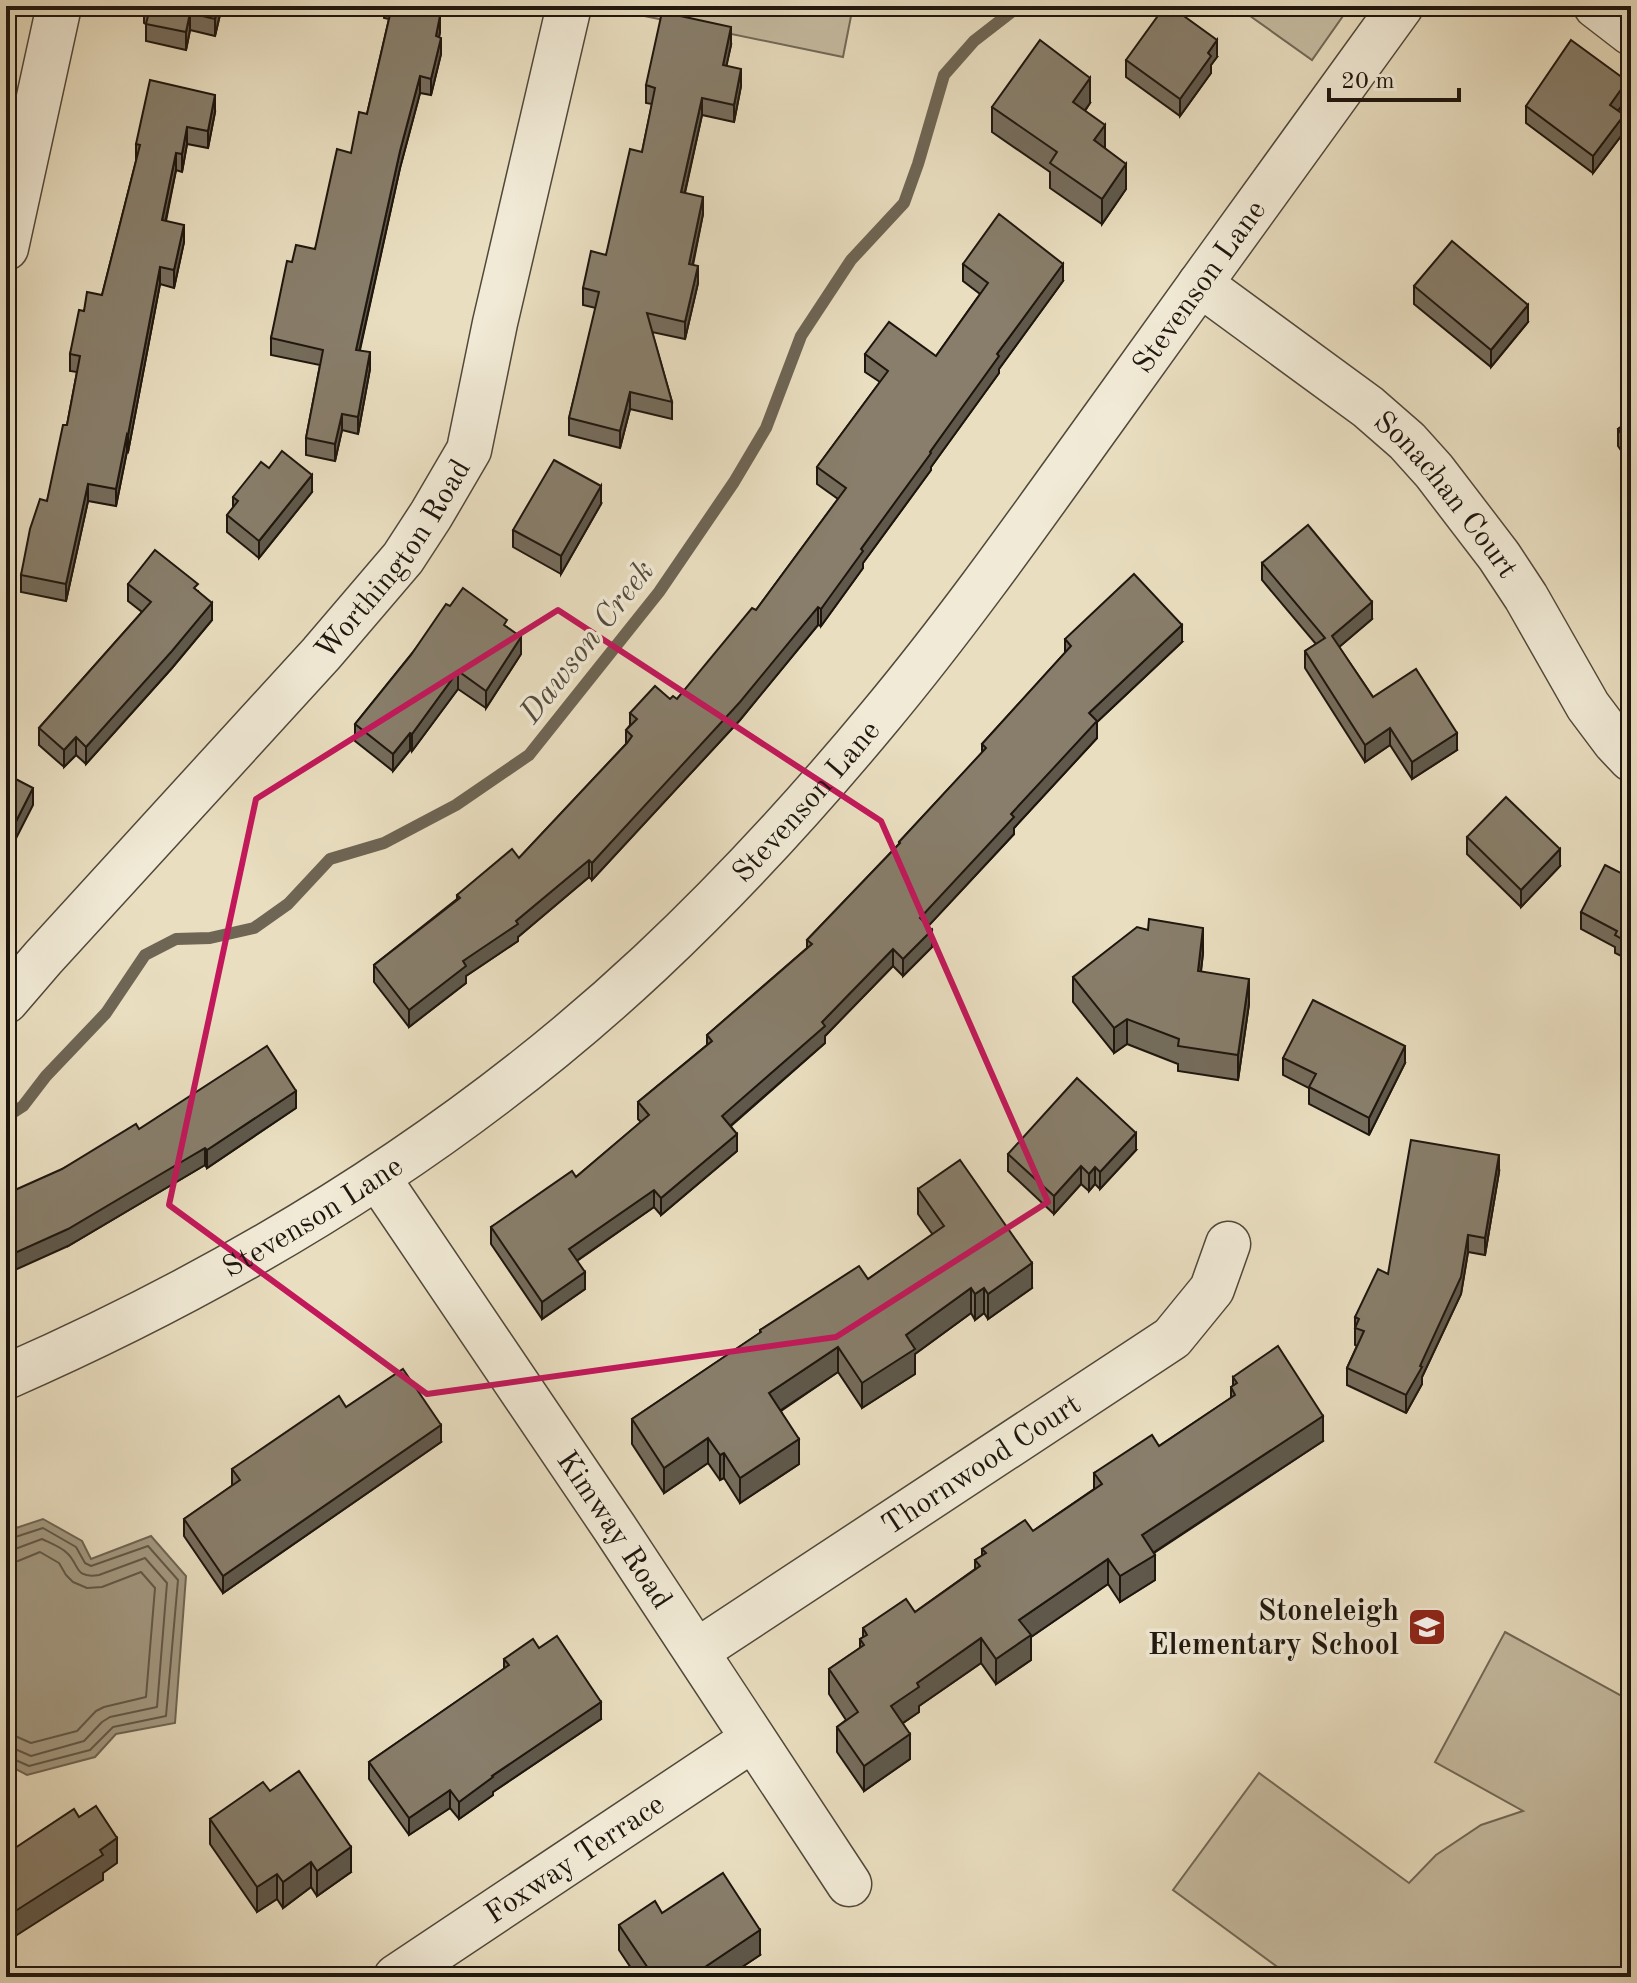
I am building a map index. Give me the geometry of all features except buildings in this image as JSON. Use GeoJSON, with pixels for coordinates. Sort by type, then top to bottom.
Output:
{"type":"FeatureCollection","features":[{"type":"Feature","properties":{"kind":"street"},"geometry":{"type":"LineString","coordinates":[[6,248],[59,6]]}},
{"type":"Feature","properties":{"kind":"street","name":"Worthington Road"},"geometry":{"type":"LineString","coordinates":[[6,1001],[321,654],[403,558],[469,450],[498,308],[569,6]]}},
{"type":"Feature","properties":{"kind":"street","name":"Stevenson Lane"},"geometry":{"type":"LineString","coordinates":[[6,1377],[183,1293],[378,1178],[488,1098],[595,1012],[659,954],[763,849],[854,747],[945,635],[1401,6]]}},
{"type":"Feature","properties":{"kind":"street"},"geometry":{"type":"LineString","coordinates":[[1596,6],[1631,33]]}},
{"type":"Feature","properties":{"kind":"street","name":"Sonachan Court"},"geometry":{"type":"LineString","coordinates":[[1200,284],[1368,407],[1407,441],[1499,556],[1588,706],[1631,759]]}},
{"type":"Feature","properties":{"kind":"street","name":"Kimway Road"},"geometry":{"type":"LineString","coordinates":[[378,1178],[697,1651],[849,1884]]}},
{"type":"Feature","properties":{"kind":"street","name":"Thornwood Court"},"geometry":{"type":"LineString","coordinates":[[697,1651],[1172,1338],[1212,1289],[1228,1244]]}},
{"type":"Feature","properties":{"kind":"street","name":"Foxway Terrace"},"geometry":{"type":"LineString","coordinates":[[396,1977],[753,1739]]}},
{"type":"Feature","properties":{"kind":"highlighted area"},"geometry":{"type":"Polygon","coordinates":[[[558,610],[881,821],[1048,1202],[836,1337],[427,1394],[169,1205],[256,799],[558,610]]]}},
{"type":"Feature","properties":{"kind":"shaded area"},"geometry":{"type":"Polygon","coordinates":[[[596,6],[853,6],[843,57],[596,6]]]}},
{"type":"Feature","properties":{"kind":"shaded area"},"geometry":{"type":"Polygon","coordinates":[[[1236,6],[1350,6],[1312,60],[1236,6]]]}},
{"type":"Feature","properties":{"kind":"shaded area"},"geometry":{"type":"Polygon","coordinates":[[[1505,1632],[1631,1701],[1631,1977],[1291,1977],[1173,1890],[1259,1773],[1409,1883],[1436,1855],[1481,1825],[1523,1811],[1435,1762],[1505,1632]]]}},
{"type":"Feature","properties":{"kind":"water"},"geometry":{"type":"Polygon","coordinates":[[[43,1519],[82,1541],[91,1559],[151,1536],[186,1576],[175,1723],[116,1734],[95,1757],[27,1775],[6,1764],[6,1534],[43,1519]]]}},
{"type":"Feature","properties":{"kind":"waterway","name":"Dawson Creek"},"geometry":{"type":"LineString","coordinates":[[6,1117],[23,1106],[46,1076],[106,1013],[145,955],[176,939],[210,938],[254,928],[288,904],[330,859],[384,843],[456,805],[529,755],[659,592],[734,482],[766,428],[801,336],[851,260],[904,203],[944,75],[974,41],[1019,6]]}},
{"type":"Feature","properties":{"kind":"place","name":"Stoneleigh Elementary School"},"geometry":{"type":"Point","coordinates":[1427,1627]}}]}
